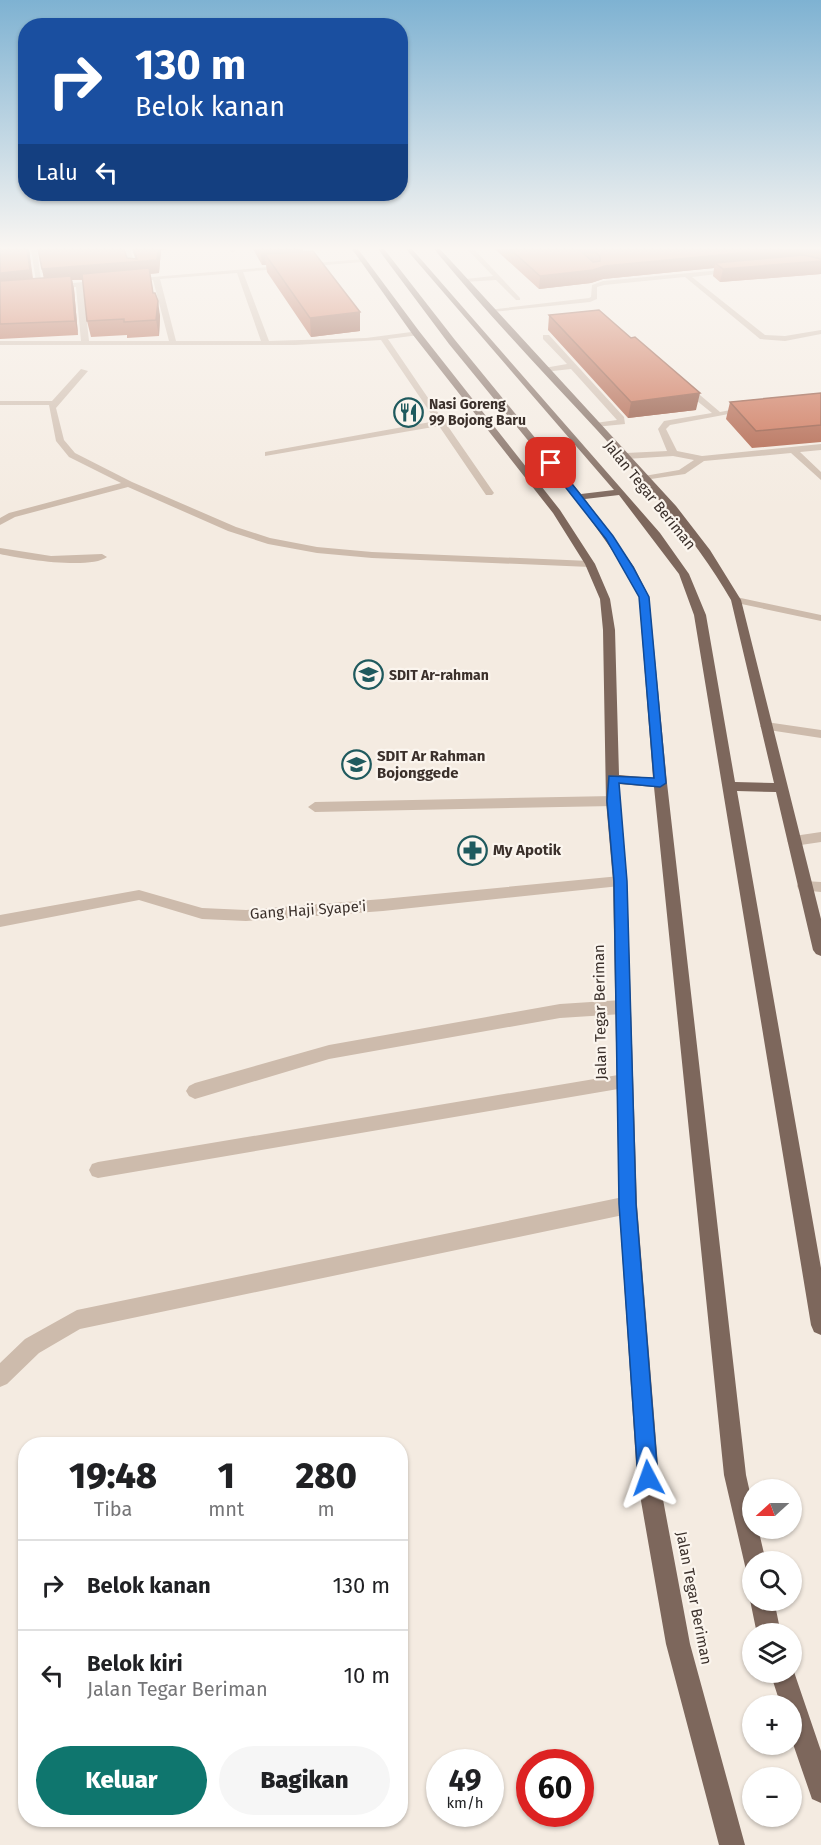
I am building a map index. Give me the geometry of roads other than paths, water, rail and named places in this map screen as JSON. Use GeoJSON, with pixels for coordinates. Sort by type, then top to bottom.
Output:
{"type":"FeatureCollection","features":[{"type":"Feature","properties":{"kind":"main road","name":"Jalan Tegar Beriman"},"geometry":{"type":"LineString","coordinates":[[429,335],[579,497],[629,567],[644,597],[660,783],[735,1475],[752,1551]]}},
{"type":"Feature","properties":{"kind":"main road","name":"Jalan Tegar Beriman"},"geometry":{"type":"LineString","coordinates":[[431,335],[483,418],[557,512],[590,564],[605,599],[609,630],[613,801],[620,881],[628,1204],[648,1478],[678,1644],[732,1845]]}},
{"type":"Feature","properties":{"kind":"main road","name":"Jalan Tegar Beriman"},"geometry":{"type":"LineString","coordinates":[[489,335],[621,492],[684,574],[700,615],[821,1325]]}},
{"type":"Feature","properties":{"kind":"main road","name":"Jalan Tegar Beriman"},"geometry":{"type":"LineString","coordinates":[[511,335],[547,370],[692,530],[718,567],[736,600],[804,886],[818,924],[821,950]]}},
{"type":"Feature","properties":{"kind":"main road"},"geometry":{"type":"LineString","coordinates":[[579,497],[621,492]]}},
{"type":"Feature","properties":{"kind":"main road"},"geometry":{"type":"LineString","coordinates":[[614,779],[660,783]]}},
{"type":"Feature","properties":{"kind":"main road"},"geometry":{"type":"LineString","coordinates":[[728,786],[781,789]]}},
{"type":"Feature","properties":{"kind":"main road"},"geometry":{"type":"LineString","coordinates":[[786,1683],[821,1790]]}},
{"type":"Feature","properties":{"kind":"street"},"geometry":{"type":"LineString","coordinates":[[84,335],[85,343]]}},
{"type":"Feature","properties":{"kind":"street"},"geometry":{"type":"LineString","coordinates":[[171,335],[173,343]]}},
{"type":"Feature","properties":{"kind":"street"},"geometry":{"type":"LineString","coordinates":[[263,335],[266,343]]}},
{"type":"Feature","properties":{"kind":"street"},"geometry":{"type":"LineString","coordinates":[[761,335],[772,340],[802,335]]}},
{"type":"Feature","properties":{"kind":"street"},"geometry":{"type":"LineString","coordinates":[[546,337],[622,422],[598,425]]}},
{"type":"Feature","properties":{"kind":"street"},"geometry":{"type":"LineString","coordinates":[[0,343],[266,343],[383,338],[435,342]]}},
{"type":"Feature","properties":{"kind":"street"},"geometry":{"type":"LineString","coordinates":[[383,338],[489,493]]}},
{"type":"Feature","properties":{"kind":"street"},"geometry":{"type":"LineString","coordinates":[[547,370],[572,366]]}},
{"type":"Feature","properties":{"kind":"street"},"geometry":{"type":"LineString","coordinates":[[84,371],[52,408],[60,441],[72,455],[129,484],[232,529],[268,541],[317,550],[433,559],[590,564]]}},
{"type":"Feature","properties":{"kind":"street"},"geometry":{"type":"LineString","coordinates":[[674,378],[718,414]]}},
{"type":"Feature","properties":{"kind":"street"},"geometry":{"type":"LineString","coordinates":[[0,403],[54,403]]}},
{"type":"Feature","properties":{"kind":"street"},"geometry":{"type":"LineString","coordinates":[[673,453],[662,429],[667,423],[752,409]]}},
{"type":"Feature","properties":{"kind":"street"},"geometry":{"type":"LineString","coordinates":[[268,454],[348,437],[441,422],[483,418]]}},
{"type":"Feature","properties":{"kind":"street"},"geometry":{"type":"LineString","coordinates":[[626,456],[673,453],[702,459],[821,447]]}},
{"type":"Feature","properties":{"kind":"street"},"geometry":{"type":"LineString","coordinates":[[792,449],[821,477]]}},
{"type":"Feature","properties":{"kind":"street"},"geometry":{"type":"LineString","coordinates":[[647,478],[682,472],[702,459]]}},
{"type":"Feature","properties":{"kind":"street"},"geometry":{"type":"LineString","coordinates":[[0,522],[12,515],[129,484]]}},
{"type":"Feature","properties":{"kind":"street"},"geometry":{"type":"LineString","coordinates":[[0,551],[27,558],[50,560],[102,556]]}},
{"type":"Feature","properties":{"kind":"street"},"geometry":{"type":"LineString","coordinates":[[736,600],[821,618]]}},
{"type":"Feature","properties":{"kind":"street"},"geometry":{"type":"LineString","coordinates":[[766,726],[821,734]]}},
{"type":"Feature","properties":{"kind":"street"},"geometry":{"type":"LineString","coordinates":[[315,807],[613,801]]}},
{"type":"Feature","properties":{"kind":"street"},"geometry":{"type":"LineString","coordinates":[[794,841],[821,837]]}},
{"type":"Feature","properties":{"kind":"street","name":"Gang Haji Syape'i"},"geometry":{"type":"LineString","coordinates":[[0,921],[139,895],[155,896],[190,911],[223,915],[287,913],[447,900],[620,881]]}},
{"type":"Feature","properties":{"kind":"street"},"geometry":{"type":"LineString","coordinates":[[804,886],[821,887]]}},
{"type":"Feature","properties":{"kind":"street"},"geometry":{"type":"LineString","coordinates":[[195,1091],[328,1052],[560,1011],[622,1007]]}},
{"type":"Feature","properties":{"kind":"street"},"geometry":{"type":"LineString","coordinates":[[98,1170],[624,1081]]}},
{"type":"Feature","properties":{"kind":"street"},"geometry":{"type":"LineString","coordinates":[[0,1377],[32,1346],[77,1320],[628,1204]]}},
{"type":"Feature","properties":{"kind":"place","name":"Nasi Goreng 99 Bojong Baru"},"geometry":{"type":"Point","coordinates":[408,412]}},
{"type":"Feature","properties":{"kind":"place","name":"SDIT Ar-rahman"},"geometry":{"type":"Point","coordinates":[368,675]}},
{"type":"Feature","properties":{"kind":"place","name":"SDIT Ar Rahman Bojonggede"},"geometry":{"type":"Point","coordinates":[356,765]}},
{"type":"Feature","properties":{"kind":"place","name":"My Apotik"},"geometry":{"type":"Point","coordinates":[472,850]}}]}
